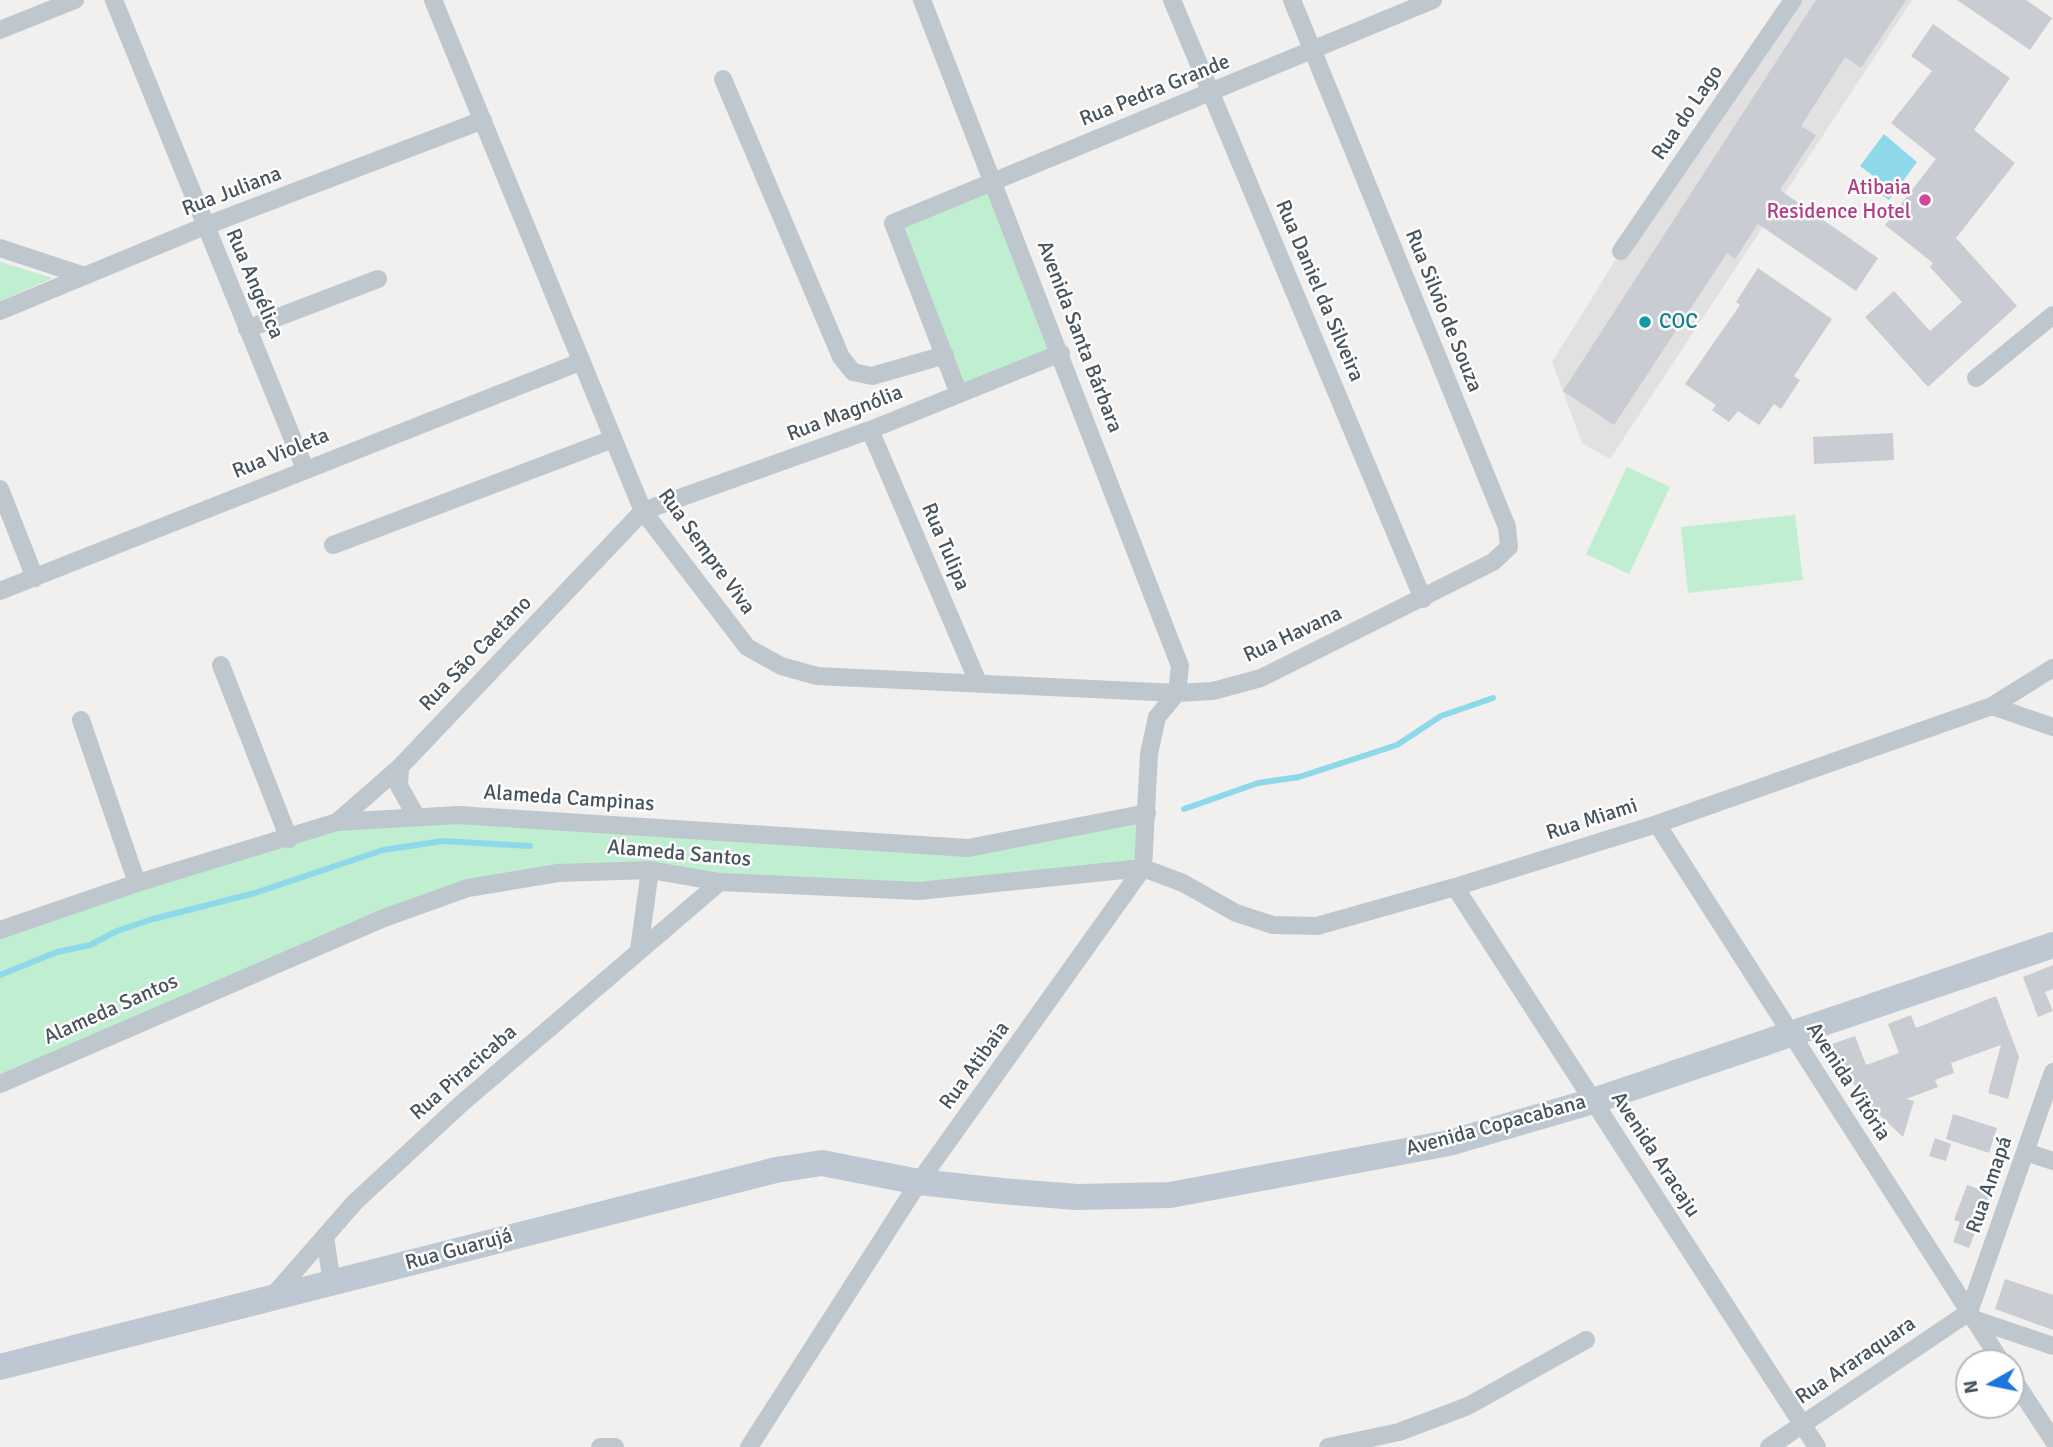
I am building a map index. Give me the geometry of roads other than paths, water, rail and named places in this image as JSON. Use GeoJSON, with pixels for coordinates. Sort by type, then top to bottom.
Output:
{"type":"FeatureCollection","features":[{"type":"Feature","properties":{"kind":"street"},"geometry":{"type":"LineString","coordinates":[[0,30],[75,0]]}},
{"type":"Feature","properties":{"kind":"street","name":"Rua Angélica"},"geometry":{"type":"LineString","coordinates":[[114,0],[305,469]]}},
{"type":"Feature","properties":{"kind":"street","name":"Rua Sempre Viva"},"geometry":{"type":"LineString","coordinates":[[433,0],[643,511],[747,647],[781,666],[817,676],[1177,693]]}},
{"type":"Feature","properties":{"kind":"street","name":"Avenida Santa Bárbara"},"geometry":{"type":"LineString","coordinates":[[922,0],[1061,353],[1180,666],[1177,693]]}},
{"type":"Feature","properties":{"kind":"street","name":"Rua Daniel da Silveira"},"geometry":{"type":"LineString","coordinates":[[1172,0],[1423,599]]}},
{"type":"Feature","properties":{"kind":"street","name":"Rua Silvio de Souza"},"geometry":{"type":"LineString","coordinates":[[1292,0],[1507,527],[1509,547],[1493,562],[1423,599]]}},
{"type":"Feature","properties":{"kind":"street","name":"Rua Pedra Grande"},"geometry":{"type":"LineString","coordinates":[[945,355],[893,223],[1433,0]]}},
{"type":"Feature","properties":{"kind":"street","name":"Rua do Lago"},"geometry":{"type":"LineString","coordinates":[[1621,251],[1793,0]]}},
{"type":"Feature","properties":{"kind":"street"},"geometry":{"type":"LineString","coordinates":[[723,79],[841,357],[853,372],[872,376],[945,355],[959,394]]}},
{"type":"Feature","properties":{"kind":"street","name":"Rua Juliana"},"geometry":{"type":"LineString","coordinates":[[0,311],[205,226],[483,120]]}},
{"type":"Feature","properties":{"kind":"street"},"geometry":{"type":"LineString","coordinates":[[0,248],[85,276]]}},
{"type":"Feature","properties":{"kind":"street"},"geometry":{"type":"LineString","coordinates":[[247,329],[378,279]]}},
{"type":"Feature","properties":{"kind":"street"},"geometry":{"type":"LineString","coordinates":[[1976,378],[2053,315]]}},
{"type":"Feature","properties":{"kind":"street","name":"Rua Magnólia"},"geometry":{"type":"LineString","coordinates":[[643,511],[870,430],[1061,353]]}},
{"type":"Feature","properties":{"kind":"street","name":"Rua Violeta"},"geometry":{"type":"LineString","coordinates":[[0,592],[580,362]]}},
{"type":"Feature","properties":{"kind":"street","name":"Rua Tulipa"},"geometry":{"type":"LineString","coordinates":[[870,430],[978,682]]}},
{"type":"Feature","properties":{"kind":"street"},"geometry":{"type":"LineString","coordinates":[[333,545],[612,439]]}},
{"type":"Feature","properties":{"kind":"street"},"geometry":{"type":"LineString","coordinates":[[2,500],[35,578]]}},
{"type":"Feature","properties":{"kind":"street","name":"Rua São Caetano"},"geometry":{"type":"LineString","coordinates":[[337,822],[400,767],[643,511]]}},
{"type":"Feature","properties":{"kind":"street","name":"Rua Havana"},"geometry":{"type":"LineString","coordinates":[[1177,693],[1213,691],[1261,678],[1423,599]]}},
{"type":"Feature","properties":{"kind":"street"},"geometry":{"type":"LineString","coordinates":[[221,665],[289,839]]}},
{"type":"Feature","properties":{"kind":"street","name":"Rua Miami"},"geometry":{"type":"LineString","coordinates":[[1143,868],[1184,883],[1236,912],[1273,925],[1317,926],[1455,887],[1657,824],[1992,706],[2053,668]]}},
{"type":"Feature","properties":{"kind":"street"},"geometry":{"type":"LineString","coordinates":[[1143,868],[1149,754],[1157,717],[1177,693]]}},
{"type":"Feature","properties":{"kind":"street"},"geometry":{"type":"LineString","coordinates":[[1992,706],[2053,727]]}},
{"type":"Feature","properties":{"kind":"street"},"geometry":{"type":"LineString","coordinates":[[81,720],[138,883]]}},
{"type":"Feature","properties":{"kind":"street"},"geometry":{"type":"LineString","coordinates":[[400,767],[399,786],[416,816]]}},
{"type":"Feature","properties":{"kind":"street","name":"Alameda Campinas"},"geometry":{"type":"LineString","coordinates":[[0,930],[138,883],[289,839],[337,822],[458,815],[968,848],[1147,813]]}},
{"type":"Feature","properties":{"kind":"street","name":"Avenida Vitória"},"geometry":{"type":"LineString","coordinates":[[1657,824],[1993,1349]]}},
{"type":"Feature","properties":{"kind":"street","name":"Alameda Santos"},"geometry":{"type":"LineString","coordinates":[[0,1084],[315,947],[468,888],[558,873],[650,870],[720,882],[919,891],[1143,868]]}},
{"type":"Feature","properties":{"kind":"street","name":"Rua Atibaia"},"geometry":{"type":"LineString","coordinates":[[749,1447],[919,1182],[1143,868]]}},
{"type":"Feature","properties":{"kind":"street"},"geometry":{"type":"LineString","coordinates":[[639,950],[650,870]]}},
{"type":"Feature","properties":{"kind":"street","name":"Rua Piracicaba"},"geometry":{"type":"LineString","coordinates":[[269,1300],[355,1202],[461,1104],[720,882]]}},
{"type":"Feature","properties":{"kind":"street","name":"Avenida Aracaju"},"geometry":{"type":"LineString","coordinates":[[1455,887],[1817,1447]]}},
{"type":"Feature","properties":{"kind":"street","name":"Avenida Copacabana"},"geometry":{"type":"LineString","coordinates":[[919,1182],[1077,1196],[1170,1195],[1449,1143],[1593,1101],[2053,945]]}},
{"type":"Feature","properties":{"kind":"street","name":"Rua Amapá"},"geometry":{"type":"LineString","coordinates":[[1971,1316],[2053,1072]]}},
{"type":"Feature","properties":{"kind":"street"},"geometry":{"type":"LineString","coordinates":[[2026,1152],[2053,1161]]}},
{"type":"Feature","properties":{"kind":"street","name":"Rua Guarujá"},"geometry":{"type":"LineString","coordinates":[[0,1367],[332,1284],[627,1205],[776,1170],[822,1163],[919,1182]]}},
{"type":"Feature","properties":{"kind":"street"},"geometry":{"type":"LineString","coordinates":[[325,1236],[332,1284]]}},
{"type":"Feature","properties":{"kind":"street"},"geometry":{"type":"LineString","coordinates":[[1971,1316],[2053,1346]]}},
{"type":"Feature","properties":{"kind":"street","name":"Rua Araraquara"},"geometry":{"type":"LineString","coordinates":[[1769,1447],[1971,1316]]}},
{"type":"Feature","properties":{"kind":"street"},"geometry":{"type":"LineString","coordinates":[[1328,1447],[1399,1432],[1468,1406],[1586,1340]]}},
{"type":"Feature","properties":{"kind":"street"},"geometry":{"type":"LineString","coordinates":[[2025,1397],[2053,1440]]}},
{"type":"Feature","properties":{"kind":"street"},"geometry":{"type":"LineString","coordinates":[[600,1447],[615,1447]]}},
{"type":"Feature","properties":{"kind":"water"},"geometry":{"type":"Polygon","coordinates":[[[1884,134],[1917,162],[1889,200],[1870,187],[1876,178],[1860,166],[1884,134]]]}},
{"type":"Feature","properties":{"kind":"waterway"},"geometry":{"type":"LineString","coordinates":[[1184,809],[1258,783],[1299,777],[1397,745],[1441,716],[1493,698]]}},
{"type":"Feature","properties":{"kind":"waterway"},"geometry":{"type":"LineString","coordinates":[[0,975],[57,952],[90,945],[117,931],[153,919],[255,893],[383,850],[443,841],[530,846]]}},
{"type":"Feature","properties":{"kind":"place","name":"Atibaia Residence Hotel"},"geometry":{"type":"Point","coordinates":[1925,200]}},
{"type":"Feature","properties":{"kind":"place","name":"COC"},"geometry":{"type":"Point","coordinates":[1645,322]}}]}
